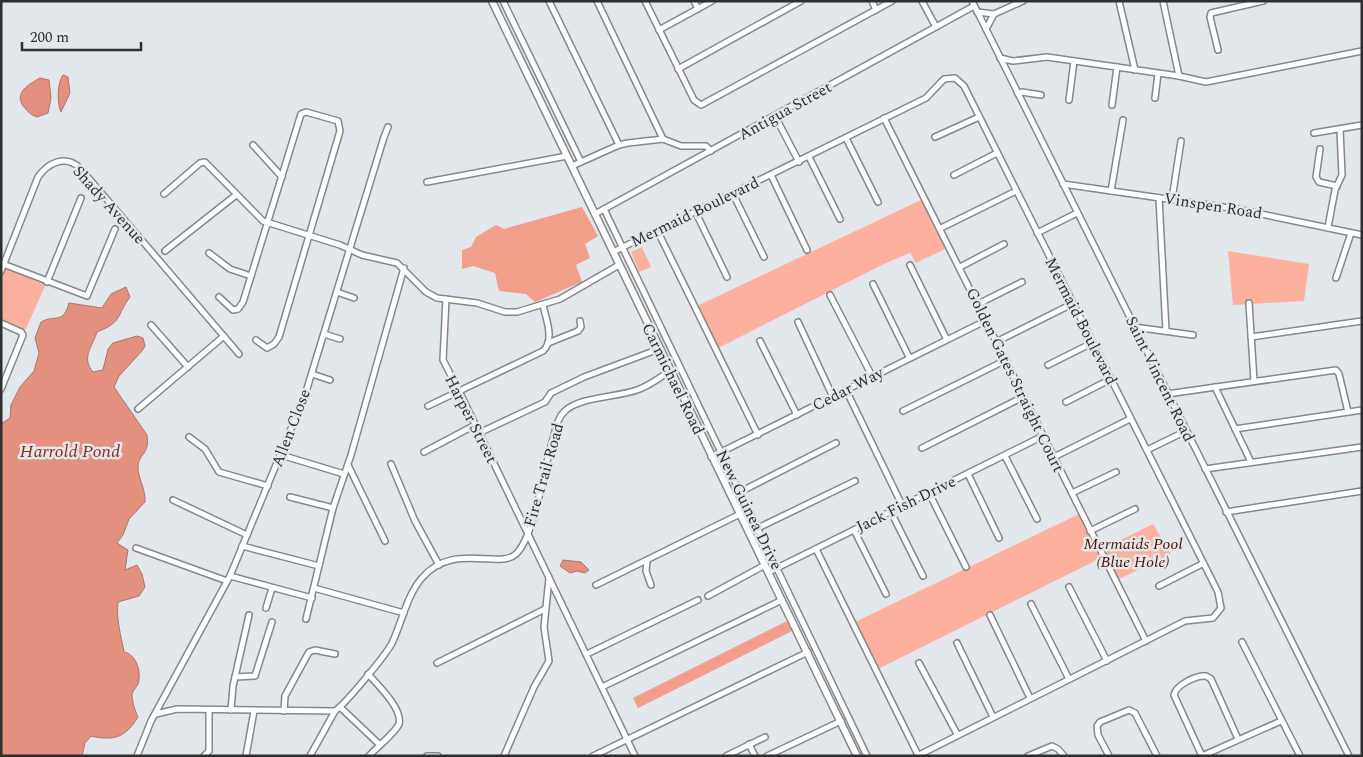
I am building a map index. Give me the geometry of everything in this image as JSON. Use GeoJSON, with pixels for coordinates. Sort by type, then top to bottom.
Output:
{"type":"FeatureCollection","features":[{"type":"Feature","properties":{"kind":"main road","name":"Carmichael Road"},"geometry":{"type":"LineString","coordinates":[[492,1],[857,756]]}},
{"type":"Feature","properties":{"kind":"street"},"geometry":{"type":"LineString","coordinates":[[503,1],[580,162]]}},
{"type":"Feature","properties":{"kind":"street"},"geometry":{"type":"LineString","coordinates":[[548,1],[618,145]]}},
{"type":"Feature","properties":{"kind":"street"},"geometry":{"type":"LineString","coordinates":[[645,1],[694,100],[699,105],[708,104],[892,1]]}},
{"type":"Feature","properties":{"kind":"street"},"geometry":{"type":"LineString","coordinates":[[694,1],[698,9]]}},
{"type":"Feature","properties":{"kind":"street"},"geometry":{"type":"LineString","coordinates":[[659,30],[712,1]]}},
{"type":"Feature","properties":{"kind":"street"},"geometry":{"type":"LineString","coordinates":[[678,69],[801,1]]}},
{"type":"Feature","properties":{"kind":"street"},"geometry":{"type":"LineString","coordinates":[[872,1],[876,10]]}},
{"type":"Feature","properties":{"kind":"street"},"geometry":{"type":"LineString","coordinates":[[922,1],[936,27]]}},
{"type":"Feature","properties":{"kind":"street"},"geometry":{"type":"LineString","coordinates":[[977,12],[994,14],[1023,1]]}},
{"type":"Feature","properties":{"kind":"street"},"geometry":{"type":"LineString","coordinates":[[1119,1],[1135,70]]}},
{"type":"Feature","properties":{"kind":"street"},"geometry":{"type":"LineString","coordinates":[[1164,1],[1179,76]]}},
{"type":"Feature","properties":{"kind":"street"},"geometry":{"type":"LineString","coordinates":[[1218,50],[1210,17],[1211,13],[1263,1]]}},
{"type":"Feature","properties":{"kind":"street"},"geometry":{"type":"LineString","coordinates":[[598,2],[663,139]]}},
{"type":"Feature","properties":{"kind":"street","name":"Antigua Street"},"geometry":{"type":"LineString","coordinates":[[595,214],[936,27],[973,4]]}},
{"type":"Feature","properties":{"kind":"street","name":"Saint Vincent Road"},"geometry":{"type":"LineString","coordinates":[[973,4],[1348,756]]}},
{"type":"Feature","properties":{"kind":"street"},"geometry":{"type":"LineString","coordinates":[[986,29],[994,14]]}},
{"type":"Feature","properties":{"kind":"street"},"geometry":{"type":"LineString","coordinates":[[1000,58],[1018,61],[1040,57],[1210,82],[1362,50]]}},
{"type":"Feature","properties":{"kind":"street"},"geometry":{"type":"LineString","coordinates":[[1009,76],[1010,69],[1018,61]]}},
{"type":"Feature","properties":{"kind":"street"},"geometry":{"type":"LineString","coordinates":[[1069,100],[1074,61]]}},
{"type":"Feature","properties":{"kind":"street"},"geometry":{"type":"LineString","coordinates":[[1112,105],[1117,67]]}},
{"type":"Feature","properties":{"kind":"street"},"geometry":{"type":"LineString","coordinates":[[1155,98],[1158,74]]}},
{"type":"Feature","properties":{"kind":"street","name":"Mermaid Boulevard"},"geometry":{"type":"LineString","coordinates":[[613,252],[658,232],[926,98],[941,81],[951,78],[957,79],[963,84],[1219,595],[1221,608],[1218,614],[1209,619],[1185,621],[957,734],[917,756]]}},
{"type":"Feature","properties":{"kind":"street"},"geometry":{"type":"LineString","coordinates":[[1018,94],[1022,92],[1041,95]]}},
{"type":"Feature","properties":{"kind":"street"},"geometry":{"type":"LineString","coordinates":[[219,297],[230,310],[238,309],[243,302],[301,114],[306,112],[339,123],[340,131],[278,340],[267,348],[256,340]]}},
{"type":"Feature","properties":{"kind":"street"},"geometry":{"type":"LineString","coordinates":[[775,116],[799,162]]}},
{"type":"Feature","properties":{"kind":"street"},"geometry":{"type":"LineString","coordinates":[[935,137],[979,117]]}},
{"type":"Feature","properties":{"kind":"street","name":"Golden Gates Straight Court"},"geometry":{"type":"LineString","coordinates":[[884,118],[941,228],[985,321],[1146,641]]}},
{"type":"Feature","properties":{"kind":"street"},"geometry":{"type":"LineString","coordinates":[[1112,191],[1123,120]]}},
{"type":"Feature","properties":{"kind":"street"},"geometry":{"type":"LineString","coordinates":[[1314,133],[1362,126]]}},
{"type":"Feature","properties":{"kind":"street","name":"Allen Close"},"geometry":{"type":"LineString","coordinates":[[156,714],[228,578],[281,455],[312,374],[388,127]]}},
{"type":"Feature","properties":{"kind":"street"},"geometry":{"type":"LineString","coordinates":[[1328,228],[1342,168],[1340,129]]}},
{"type":"Feature","properties":{"kind":"street"},"geometry":{"type":"LineString","coordinates":[[846,138],[878,202]]}},
{"type":"Feature","properties":{"kind":"street"},"geometry":{"type":"LineString","coordinates":[[572,166],[618,145],[663,139],[684,146],[707,147],[711,151]]}},
{"type":"Feature","properties":{"kind":"street"},"geometry":{"type":"LineString","coordinates":[[1172,200],[1181,141]]}},
{"type":"Feature","properties":{"kind":"street"},"geometry":{"type":"LineString","coordinates":[[253,145],[282,177]]}},
{"type":"Feature","properties":{"kind":"street"},"geometry":{"type":"LineString","coordinates":[[1320,149],[1316,177],[1319,182],[1337,186]]}},
{"type":"Feature","properties":{"kind":"street"},"geometry":{"type":"LineString","coordinates":[[954,175],[997,153]]}},
{"type":"Feature","properties":{"kind":"street"},"geometry":{"type":"LineString","coordinates":[[427,182],[567,156]]}},
{"type":"Feature","properties":{"kind":"street"},"geometry":{"type":"LineString","coordinates":[[809,157],[840,219]]}},
{"type":"Feature","properties":{"kind":"street","name":"Shady Avenue"},"geometry":{"type":"LineString","coordinates":[[1,271],[38,177],[43,170],[54,163],[71,162],[80,168],[239,354]]}},
{"type":"Feature","properties":{"kind":"street"},"geometry":{"type":"LineString","coordinates":[[164,194],[204,162],[214,170],[258,217],[268,223],[393,262],[404,268],[426,292],[433,296],[484,304],[510,313],[560,299],[619,265]]}},
{"type":"Feature","properties":{"kind":"street"},"geometry":{"type":"LineString","coordinates":[[771,175],[807,250]]}},
{"type":"Feature","properties":{"kind":"street","name":"Vinspen Road"},"geometry":{"type":"LineString","coordinates":[[1062,184],[1273,216],[1362,235]]}},
{"type":"Feature","properties":{"kind":"street"},"geometry":{"type":"LineString","coordinates":[[941,228],[1016,191]]}},
{"type":"Feature","properties":{"kind":"street"},"geometry":{"type":"LineString","coordinates":[[733,194],[764,257]]}},
{"type":"Feature","properties":{"kind":"street"},"geometry":{"type":"LineString","coordinates":[[165,251],[236,195]]}},
{"type":"Feature","properties":{"kind":"street"},"geometry":{"type":"LineString","coordinates":[[47,282],[81,198]]}},
{"type":"Feature","properties":{"kind":"street"},"geometry":{"type":"LineString","coordinates":[[1159,198],[1166,331]]}},
{"type":"Feature","properties":{"kind":"street","name":"New Guinea Drive"},"geometry":{"type":"LineString","coordinates":[[604,210],[867,756]]}},
{"type":"Feature","properties":{"kind":"street"},"geometry":{"type":"LineString","coordinates":[[696,213],[727,277]]}},
{"type":"Feature","properties":{"kind":"street"},"geometry":{"type":"LineString","coordinates":[[1038,233],[1077,213]]}},
{"type":"Feature","properties":{"kind":"street"},"geometry":{"type":"LineString","coordinates":[[3,264],[78,294],[88,295],[115,230]]}},
{"type":"Feature","properties":{"kind":"street"},"geometry":{"type":"LineString","coordinates":[[658,232],[758,434]]}},
{"type":"Feature","properties":{"kind":"street"},"geometry":{"type":"LineString","coordinates":[[1336,278],[1352,233]]}},
{"type":"Feature","properties":{"kind":"street"},"geometry":{"type":"LineString","coordinates":[[960,268],[1004,244]]}},
{"type":"Feature","properties":{"kind":"street"},"geometry":{"type":"LineString","coordinates":[[209,253],[217,257],[230,269],[252,276]]}},
{"type":"Feature","properties":{"kind":"street"},"geometry":{"type":"LineString","coordinates":[[910,265],[946,338]]}},
{"type":"Feature","properties":{"kind":"street"},"geometry":{"type":"LineString","coordinates":[[306,618],[333,508],[348,465],[404,268]]}},
{"type":"Feature","properties":{"kind":"street"},"geometry":{"type":"LineString","coordinates":[[978,304],[1022,282]]}},
{"type":"Feature","properties":{"kind":"street"},"geometry":{"type":"LineString","coordinates":[[873,284],[909,357]]}},
{"type":"Feature","properties":{"kind":"street"},"geometry":{"type":"LineString","coordinates":[[337,292],[354,298]]}},
{"type":"Feature","properties":{"kind":"street"},"geometry":{"type":"LineString","coordinates":[[830,295],[872,376]]}},
{"type":"Feature","properties":{"kind":"street","name":"Harper Street"},"geometry":{"type":"LineString","coordinates":[[446,299],[443,360],[635,756]]}},
{"type":"Feature","properties":{"kind":"street"},"geometry":{"type":"LineString","coordinates":[[1249,303],[1254,381]]}},
{"type":"Feature","properties":{"kind":"street"},"geometry":{"type":"LineString","coordinates":[[996,342],[1072,304]]}},
{"type":"Feature","properties":{"kind":"street"},"geometry":{"type":"LineString","coordinates":[[428,406],[543,351],[548,343],[548,325],[543,305]]}},
{"type":"Feature","properties":{"kind":"street"},"geometry":{"type":"LineString","coordinates":[[548,343],[578,331],[581,328],[580,321]]}},
{"type":"Feature","properties":{"kind":"street","name":"Cedar Way"},"geometry":{"type":"LineString","coordinates":[[711,457],[946,338],[985,321]]}},
{"type":"Feature","properties":{"kind":"street"},"geometry":{"type":"LineString","coordinates":[[1251,337],[1362,321]]}},
{"type":"Feature","properties":{"kind":"street"},"geometry":{"type":"LineString","coordinates":[[798,322],[833,396]]}},
{"type":"Feature","properties":{"kind":"street"},"geometry":{"type":"LineString","coordinates":[[1,323],[21,332],[23,336],[1,389]]}},
{"type":"Feature","properties":{"kind":"street"},"geometry":{"type":"LineString","coordinates":[[151,325],[188,367]]}},
{"type":"Feature","properties":{"kind":"street"},"geometry":{"type":"LineString","coordinates":[[1134,327],[1193,335]]}},
{"type":"Feature","properties":{"kind":"street"},"geometry":{"type":"LineString","coordinates":[[324,334],[340,338]]}},
{"type":"Feature","properties":{"kind":"street"},"geometry":{"type":"LineString","coordinates":[[138,409],[224,336]]}},
{"type":"Feature","properties":{"kind":"street"},"geometry":{"type":"LineString","coordinates":[[760,341],[797,414]]}},
{"type":"Feature","properties":{"kind":"street"},"geometry":{"type":"LineString","coordinates":[[1048,365],[1092,343]]}},
{"type":"Feature","properties":{"kind":"street"},"geometry":{"type":"LineString","coordinates":[[479,433],[545,402],[551,393],[584,377],[659,349]]}},
{"type":"Feature","properties":{"kind":"street"},"geometry":{"type":"LineString","coordinates":[[903,411],[1006,360]]}},
{"type":"Feature","properties":{"kind":"street"},"geometry":{"type":"LineString","coordinates":[[1167,394],[1336,370],[1339,374],[1348,412]]}},
{"type":"Feature","properties":{"kind":"street","name":"Fire Trail Road"},"geometry":{"type":"LineString","coordinates":[[310,756],[338,709],[391,646],[418,583],[439,565],[458,558],[502,559],[512,556],[519,550],[528,533],[537,506],[544,468],[558,420],[563,412],[575,405],[638,390],[670,371]]}},
{"type":"Feature","properties":{"kind":"street"},"geometry":{"type":"LineString","coordinates":[[1,372],[8,375]]}},
{"type":"Feature","properties":{"kind":"street"},"geometry":{"type":"LineString","coordinates":[[312,374],[330,380]]}},
{"type":"Feature","properties":{"kind":"street"},"geometry":{"type":"LineString","coordinates":[[1066,402],[1111,380]]}},
{"type":"Feature","properties":{"kind":"street"},"geometry":{"type":"LineString","coordinates":[[1215,387],[1251,462]]}},
{"type":"Feature","properties":{"kind":"street"},"geometry":{"type":"LineString","coordinates":[[846,390],[902,505]]}},
{"type":"Feature","properties":{"kind":"street"},"geometry":{"type":"LineString","coordinates":[[922,448],[1023,397]]}},
{"type":"Feature","properties":{"kind":"street"},"geometry":{"type":"LineString","coordinates":[[1235,429],[1362,410]]}},
{"type":"Feature","properties":{"kind":"street"},"geometry":{"type":"LineString","coordinates":[[1054,457],[1130,419]]}},
{"type":"Feature","properties":{"kind":"street"},"geometry":{"type":"LineString","coordinates":[[424,452],[475,425]]}},
{"type":"Feature","properties":{"kind":"street"},"geometry":{"type":"LineString","coordinates":[[1146,450],[1186,431]]}},
{"type":"Feature","properties":{"kind":"street","name":"Jack Fish Drive"},"geometry":{"type":"LineString","coordinates":[[768,572],[1043,436]]}},
{"type":"Feature","properties":{"kind":"street"},"geometry":{"type":"LineString","coordinates":[[189,437],[206,449],[219,472],[268,486]]}},
{"type":"Feature","properties":{"kind":"street"},"geometry":{"type":"LineString","coordinates":[[740,492],[836,443]]}},
{"type":"Feature","properties":{"kind":"street"},"geometry":{"type":"LineString","coordinates":[[1205,469],[1362,447]]}},
{"type":"Feature","properties":{"kind":"street"},"geometry":{"type":"LineString","coordinates":[[281,455],[344,474]]}},
{"type":"Feature","properties":{"kind":"street"},"geometry":{"type":"LineString","coordinates":[[1005,456],[1037,519]]}},
{"type":"Feature","properties":{"kind":"street"},"geometry":{"type":"LineString","coordinates":[[391,464],[415,521],[439,565]]}},
{"type":"Feature","properties":{"kind":"street"},"geometry":{"type":"LineString","coordinates":[[348,465],[385,541]]}},
{"type":"Feature","properties":{"kind":"street"},"geometry":{"type":"LineString","coordinates":[[1072,493],[1116,472]]}},
{"type":"Feature","properties":{"kind":"street"},"geometry":{"type":"LineString","coordinates":[[968,474],[999,538]]}},
{"type":"Feature","properties":{"kind":"street"},"geometry":{"type":"LineString","coordinates":[[758,528],[855,481]]}},
{"type":"Feature","properties":{"kind":"street"},"geometry":{"type":"LineString","coordinates":[[1226,512],[1362,491]]}},
{"type":"Feature","properties":{"kind":"street"},"geometry":{"type":"LineString","coordinates":[[929,493],[966,567]]}},
{"type":"Feature","properties":{"kind":"street"},"geometry":{"type":"LineString","coordinates":[[290,497],[333,508]]}},
{"type":"Feature","properties":{"kind":"street"},"geometry":{"type":"LineString","coordinates":[[173,500],[247,535]]}},
{"type":"Feature","properties":{"kind":"street"},"geometry":{"type":"LineString","coordinates":[[1090,531],[1135,509]]}},
{"type":"Feature","properties":{"kind":"street"},"geometry":{"type":"LineString","coordinates":[[891,512],[923,576]]}},
{"type":"Feature","properties":{"kind":"street"},"geometry":{"type":"LineString","coordinates":[[596,585],[740,514]]}},
{"type":"Feature","properties":{"kind":"street"},"geometry":{"type":"LineString","coordinates":[[854,530],[886,594]]}},
{"type":"Feature","properties":{"kind":"street"},"geometry":{"type":"LineString","coordinates":[[242,546],[320,566]]}},
{"type":"Feature","properties":{"kind":"street"},"geometry":{"type":"LineString","coordinates":[[136,548],[228,578],[312,598]]}},
{"type":"Feature","properties":{"kind":"street"},"geometry":{"type":"LineString","coordinates":[[816,549],[917,756]]}},
{"type":"Feature","properties":{"kind":"street"},"geometry":{"type":"LineString","coordinates":[[648,561],[646,571],[651,585]]}},
{"type":"Feature","properties":{"kind":"street"},"geometry":{"type":"LineString","coordinates":[[1160,586],[1202,564]]}},
{"type":"Feature","properties":{"kind":"street"},"geometry":{"type":"LineString","coordinates":[[708,596],[765,565]]}},
{"type":"Feature","properties":{"kind":"street"},"geometry":{"type":"LineString","coordinates":[[504,756],[534,687],[549,661],[545,632],[545,609],[549,578]]}},
{"type":"Feature","properties":{"kind":"street"},"geometry":{"type":"LineString","coordinates":[[1070,587],[1107,661]]}},
{"type":"Feature","properties":{"kind":"street"},"geometry":{"type":"LineString","coordinates":[[266,608],[272,588]]}},
{"type":"Feature","properties":{"kind":"street"},"geometry":{"type":"LineString","coordinates":[[314,588],[404,613]]}},
{"type":"Feature","properties":{"kind":"street"},"geometry":{"type":"LineString","coordinates":[[587,654],[698,600]]}},
{"type":"Feature","properties":{"kind":"street"},"geometry":{"type":"LineString","coordinates":[[602,687],[782,600]]}},
{"type":"Feature","properties":{"kind":"street"},"geometry":{"type":"LineString","coordinates":[[1031,604],[1069,680]]}},
{"type":"Feature","properties":{"kind":"street"},"geometry":{"type":"LineString","coordinates":[[437,664],[545,609]]}},
{"type":"Feature","properties":{"kind":"street"},"geometry":{"type":"LineString","coordinates":[[231,710],[235,677],[249,615]]}},
{"type":"Feature","properties":{"kind":"street"},"geometry":{"type":"LineString","coordinates":[[990,615],[1030,698]]}},
{"type":"Feature","properties":{"kind":"street"},"geometry":{"type":"LineString","coordinates":[[235,677],[255,676],[272,622]]}},
{"type":"Feature","properties":{"kind":"street"},"geometry":{"type":"LineString","coordinates":[[1242,642],[1300,756]]}},
{"type":"Feature","properties":{"kind":"street"},"geometry":{"type":"LineString","coordinates":[[957,643],[993,716]]}},
{"type":"Feature","properties":{"kind":"street"},"geometry":{"type":"LineString","coordinates":[[284,712],[285,696],[309,652],[315,650],[335,654]]}},
{"type":"Feature","properties":{"kind":"street"},"geometry":{"type":"LineString","coordinates":[[593,756],[808,652]]}},
{"type":"Feature","properties":{"kind":"street"},"geometry":{"type":"LineString","coordinates":[[920,663],[957,734]]}},
{"type":"Feature","properties":{"kind":"street"},"geometry":{"type":"LineString","coordinates":[[368,674],[387,694],[399,718],[394,731],[369,756]]}},
{"type":"Feature","properties":{"kind":"street"},"geometry":{"type":"LineString","coordinates":[[1238,739],[1210,679],[1206,676],[1199,676],[1176,689],[1174,695],[1202,756],[1281,721]]}},
{"type":"Feature","properties":{"kind":"street"},"geometry":{"type":"LineString","coordinates":[[137,756],[146,731],[156,714],[177,709],[284,712],[338,709],[379,744]]}},
{"type":"Feature","properties":{"kind":"street"},"geometry":{"type":"LineString","coordinates":[[204,756],[209,751],[211,741],[209,710]]}},
{"type":"Feature","properties":{"kind":"street"},"geometry":{"type":"LineString","coordinates":[[1109,756],[1098,735],[1098,726],[1100,722],[1128,710],[1135,713],[1157,756]]}},
{"type":"Feature","properties":{"kind":"street"},"geometry":{"type":"LineString","coordinates":[[246,756],[254,711]]}},
{"type":"Feature","properties":{"kind":"street"},"geometry":{"type":"LineString","coordinates":[[767,756],[841,721]]}},
{"type":"Feature","properties":{"kind":"street"},"geometry":{"type":"LineString","coordinates":[[726,756],[765,737]]}},
{"type":"Feature","properties":{"kind":"street"},"geometry":{"type":"LineString","coordinates":[[749,744],[755,756]]}},
{"type":"Feature","properties":{"kind":"street"},"geometry":{"type":"LineString","coordinates":[[1028,756],[1053,746],[1064,756]]}},
{"type":"Feature","properties":{"kind":"street"},"geometry":{"type":"LineString","coordinates":[[427,756],[438,756]]}},
{"type":"Feature","properties":{"kind":"green space"},"geometry":{"type":"Polygon","coordinates":[[[923,199],[947,248],[916,263],[910,253],[886,263],[718,348],[697,306],[923,199]]]}},
{"type":"Feature","properties":{"kind":"green space"},"geometry":{"type":"Polygon","coordinates":[[[642,247],[651,267],[639,272],[631,252],[642,247]]]}},
{"type":"Feature","properties":{"kind":"green space"},"geometry":{"type":"Polygon","coordinates":[[[1228,251],[1309,264],[1304,301],[1233,305],[1228,251]]]}},
{"type":"Feature","properties":{"kind":"green space"},"geometry":{"type":"Polygon","coordinates":[[[5,268],[46,284],[25,331],[1,321],[1,277],[5,268]]]}},
{"type":"Feature","properties":{"kind":"green space"},"geometry":{"type":"Polygon","coordinates":[[[1079,514],[1101,558],[878,669],[855,622],[1079,514]]]}},
{"type":"Feature","properties":{"kind":"green space","name":"Mermaids Pool (Blue Hole)"},"geometry":{"type":"Polygon","coordinates":[[[1153,524],[1171,554],[1119,579],[1103,549],[1153,524]]]}},
{"type":"Feature","properties":{"kind":"shaded area"},"geometry":{"type":"Polygon","coordinates":[[[582,207],[598,236],[585,244],[590,258],[576,265],[582,282],[535,302],[526,294],[499,291],[495,273],[473,266],[462,269],[462,250],[471,247],[476,237],[496,225],[504,229],[582,207]]]}},
{"type":"Feature","properties":{"kind":"shaded area"},"geometry":{"type":"Polygon","coordinates":[[[787,621],[792,631],[638,708],[633,698],[787,621]]]}},
{"type":"Feature","properties":{"kind":"water"},"geometry":{"type":"Polygon","coordinates":[[[63,75],[68,77],[70,93],[61,112],[58,94],[63,75]]]}},
{"type":"Feature","properties":{"kind":"water"},"geometry":{"type":"Polygon","coordinates":[[[40,78],[49,80],[51,98],[48,113],[37,117],[25,109],[20,97],[21,93],[31,83],[40,78]]]}},
{"type":"Feature","properties":{"kind":"water","name":"Harrold Pond"},"geometry":{"type":"Polygon","coordinates":[[[126,287],[130,297],[118,318],[111,325],[97,332],[90,348],[88,362],[93,372],[103,370],[108,349],[113,343],[137,336],[143,338],[145,346],[119,376],[114,387],[147,435],[147,447],[138,467],[145,502],[129,519],[123,535],[117,543],[128,550],[125,570],[137,565],[142,574],[145,587],[139,596],[118,602],[119,627],[124,652],[128,653],[135,660],[139,674],[138,684],[132,694],[138,717],[123,734],[113,738],[91,736],[85,743],[82,756],[1,756],[1,424],[10,418],[11,405],[20,387],[34,371],[39,353],[35,338],[41,322],[61,317],[67,310],[69,303],[102,308],[111,294],[126,287]]]}},
{"type":"Feature","properties":{"kind":"water"},"geometry":{"type":"Polygon","coordinates":[[[563,560],[581,562],[589,570],[585,573],[577,571],[570,573],[560,566],[563,560]]]}}]}
